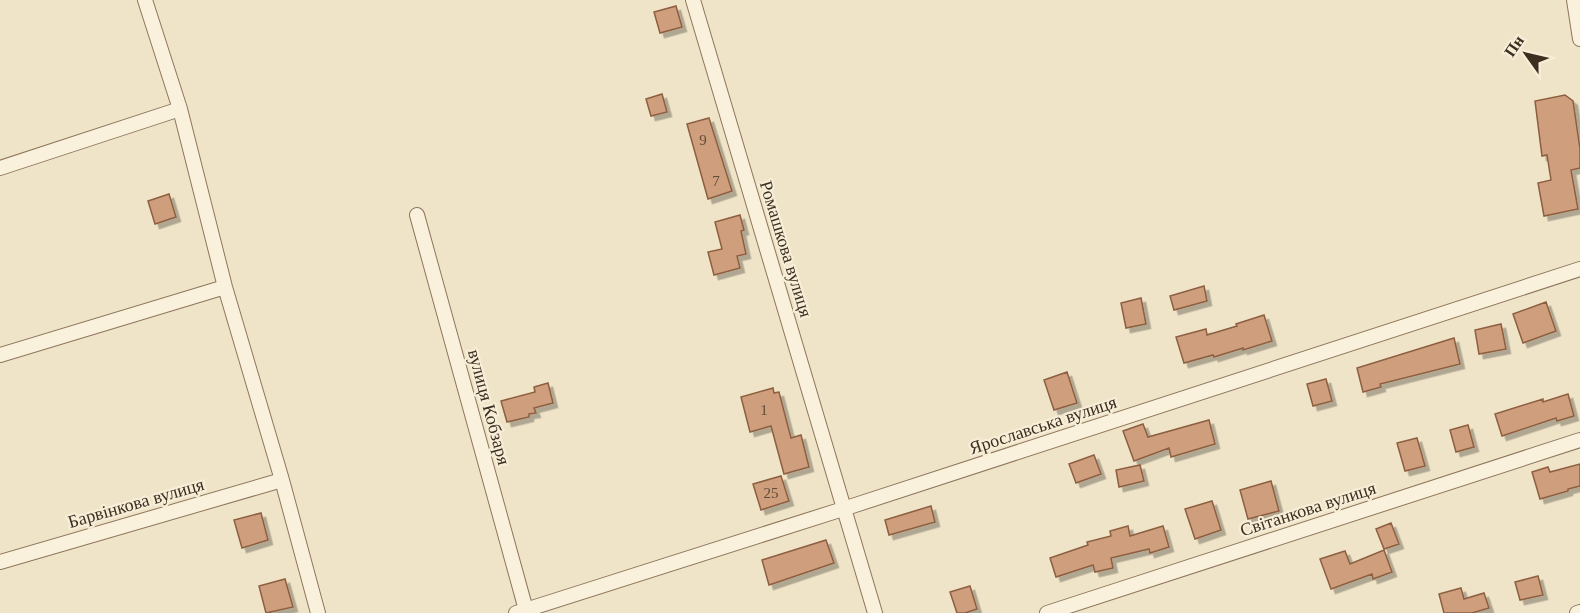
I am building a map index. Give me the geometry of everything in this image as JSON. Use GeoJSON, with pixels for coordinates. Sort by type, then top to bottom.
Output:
{"type":"FeatureCollection","features":[{"type":"Feature","properties":{"kind":"street"},"geometry":{"type":"LineString","coordinates":[[145,0],[180,109],[225,287],[282,480],[318,613]]}},
{"type":"Feature","properties":{"kind":"street","name":"Ромашкова вулиця"},"geometry":{"type":"LineString","coordinates":[[693,0],[875,613]]}},
{"type":"Feature","properties":{"kind":"street"},"geometry":{"type":"LineString","coordinates":[[1574,0],[1580,39]]}},
{"type":"Feature","properties":{"kind":"street"},"geometry":{"type":"LineString","coordinates":[[0,168],[180,109]]}},
{"type":"Feature","properties":{"kind":"street","name":"вулиця Кобзаря"},"geometry":{"type":"LineString","coordinates":[[417,214],[521,611]]}},
{"type":"Feature","properties":{"kind":"street","name":"Ярославська вулиця"},"geometry":{"type":"LineString","coordinates":[[521,611],[843,509],[1580,269]]}},
{"type":"Feature","properties":{"kind":"street"},"geometry":{"type":"LineString","coordinates":[[0,355],[225,287]]}},
{"type":"Feature","properties":{"kind":"street","name":"Світанкова вулиця"},"geometry":{"type":"LineString","coordinates":[[1047,613],[1580,440]]}},
{"type":"Feature","properties":{"kind":"street","name":"Барвінкова вулиця"},"geometry":{"type":"LineString","coordinates":[[0,562],[282,480]]}},
{"type":"Feature","properties":{"kind":"building"},"geometry":{"type":"Polygon","coordinates":[[[676,6],[682,27],[660,33],[654,12],[676,6]]]}},
{"type":"Feature","properties":{"kind":"building"},"geometry":{"type":"Polygon","coordinates":[[[662,94],[667,112],[651,116],[646,99],[662,94]]]}},
{"type":"Feature","properties":{"kind":"building"},"geometry":{"type":"Polygon","coordinates":[[[1565,95],[1573,101],[1580,149],[1580,168],[1571,170],[1578,209],[1544,216],[1538,183],[1551,180],[1547,155],[1542,156],[1535,101],[1565,95]]]}},
{"type":"Feature","properties":{"kind":"building"},"geometry":{"type":"Polygon","coordinates":[[[709,118],[732,191],[708,199],[687,124],[709,118]]]}},
{"type":"Feature","properties":{"kind":"building"},"geometry":{"type":"Polygon","coordinates":[[[169,194],[176,217],[155,224],[148,201],[169,194]]]}},
{"type":"Feature","properties":{"kind":"building"},"geometry":{"type":"Polygon","coordinates":[[[740,215],[746,254],[737,256],[740,268],[714,275],[708,252],[722,249],[715,222],[740,215]]]}},
{"type":"Feature","properties":{"kind":"building"},"geometry":{"type":"Polygon","coordinates":[[[1204,286],[1207,301],[1174,310],[1170,296],[1204,286]]]}},
{"type":"Feature","properties":{"kind":"building"},"geometry":{"type":"Polygon","coordinates":[[[1141,298],[1146,324],[1126,328],[1121,303],[1141,298]]]}},
{"type":"Feature","properties":{"kind":"building"},"geometry":{"type":"Polygon","coordinates":[[[1546,302],[1556,331],[1523,343],[1513,314],[1546,302]]]}},
{"type":"Feature","properties":{"kind":"building"},"geometry":{"type":"Polygon","coordinates":[[[1264,315],[1272,341],[1184,363],[1176,337],[1206,329],[1207,335],[1264,315]]]}},
{"type":"Feature","properties":{"kind":"building"},"geometry":{"type":"Polygon","coordinates":[[[1501,324],[1506,349],[1479,354],[1475,330],[1501,324]]]}},
{"type":"Feature","properties":{"kind":"building"},"geometry":{"type":"Polygon","coordinates":[[[1454,338],[1460,364],[1380,384],[1381,387],[1363,392],[1357,368],[1454,338]]]}},
{"type":"Feature","properties":{"kind":"building"},"geometry":{"type":"Polygon","coordinates":[[[1067,372],[1077,403],[1054,410],[1044,380],[1067,372]]]}},
{"type":"Feature","properties":{"kind":"building"},"geometry":{"type":"Polygon","coordinates":[[[1326,379],[1332,401],[1313,406],[1307,384],[1326,379]]]}},
{"type":"Feature","properties":{"kind":"building"},"geometry":{"type":"Polygon","coordinates":[[[548,383],[553,403],[534,408],[536,413],[529,414],[529,417],[507,422],[501,401],[535,392],[534,387],[548,383]]]}},
{"type":"Feature","properties":{"kind":"building"},"geometry":{"type":"Polygon","coordinates":[[[773,388],[774,393],[779,392],[791,438],[801,435],[809,467],[784,474],[771,426],[750,432],[741,397],[773,388]]]}},
{"type":"Feature","properties":{"kind":"building"},"geometry":{"type":"Polygon","coordinates":[[[1568,394],[1574,416],[1557,421],[1556,418],[1502,436],[1495,414],[1568,394]]]}},
{"type":"Feature","properties":{"kind":"building"},"geometry":{"type":"Polygon","coordinates":[[[1209,420],[1215,444],[1171,457],[1169,448],[1134,461],[1123,431],[1143,424],[1148,437],[1209,420]]]}},
{"type":"Feature","properties":{"kind":"building"},"geometry":{"type":"Polygon","coordinates":[[[1468,425],[1474,447],[1456,452],[1450,430],[1468,425]]]}},
{"type":"Feature","properties":{"kind":"building"},"geometry":{"type":"Polygon","coordinates":[[[1417,438],[1425,466],[1405,471],[1397,443],[1417,438]]]}},
{"type":"Feature","properties":{"kind":"building"},"geometry":{"type":"Polygon","coordinates":[[[1094,455],[1101,474],[1076,483],[1069,464],[1094,455]]]}},
{"type":"Feature","properties":{"kind":"building"},"geometry":{"type":"Polygon","coordinates":[[[1580,464],[1580,486],[1540,499],[1532,472],[1548,467],[1550,472],[1580,464]]]}},
{"type":"Feature","properties":{"kind":"building"},"geometry":{"type":"Polygon","coordinates":[[[1140,465],[1144,481],[1119,487],[1116,470],[1140,465]]]}},
{"type":"Feature","properties":{"kind":"building"},"geometry":{"type":"Polygon","coordinates":[[[781,476],[789,501],[761,510],[753,484],[781,476]]]}},
{"type":"Feature","properties":{"kind":"building"},"geometry":{"type":"Polygon","coordinates":[[[1271,481],[1279,511],[1248,519],[1240,490],[1271,481]]]}},
{"type":"Feature","properties":{"kind":"building"},"geometry":{"type":"Polygon","coordinates":[[[1212,501],[1221,530],[1195,539],[1185,509],[1212,501]]]}},
{"type":"Feature","properties":{"kind":"building"},"geometry":{"type":"Polygon","coordinates":[[[931,506],[935,522],[889,535],[885,520],[931,506]]]}},
{"type":"Feature","properties":{"kind":"building"},"geometry":{"type":"Polygon","coordinates":[[[261,513],[268,540],[242,548],[234,520],[261,513]]]}},
{"type":"Feature","properties":{"kind":"building"},"geometry":{"type":"Polygon","coordinates":[[[1391,523],[1399,544],[1384,549],[1376,529],[1391,523]]]}},
{"type":"Feature","properties":{"kind":"building"},"geometry":{"type":"Polygon","coordinates":[[[1128,526],[1130,536],[1163,526],[1169,547],[1150,553],[1149,549],[1111,558],[1113,568],[1095,572],[1093,565],[1056,577],[1050,558],[1088,545],[1087,542],[1111,536],[1110,531],[1128,526]]]}},
{"type":"Feature","properties":{"kind":"building"},"geometry":{"type":"Polygon","coordinates":[[[826,540],[834,563],[769,585],[762,560],[826,540]]]}},
{"type":"Feature","properties":{"kind":"building"},"geometry":{"type":"Polygon","coordinates":[[[1384,550],[1392,572],[1373,579],[1372,574],[1331,589],[1320,559],[1345,551],[1350,564],[1384,550]]]}},
{"type":"Feature","properties":{"kind":"building"},"geometry":{"type":"Polygon","coordinates":[[[1538,576],[1543,595],[1520,600],[1515,582],[1538,576]]]}},
{"type":"Feature","properties":{"kind":"building"},"geometry":{"type":"Polygon","coordinates":[[[285,579],[293,607],[266,613],[259,586],[285,579]]]}},
{"type":"Feature","properties":{"kind":"building"},"geometry":{"type":"Polygon","coordinates":[[[970,586],[977,609],[957,613],[950,592],[970,586]]]}},
{"type":"Feature","properties":{"kind":"building"},"geometry":{"type":"Polygon","coordinates":[[[1461,588],[1464,599],[1484,593],[1489,608],[1472,613],[1444,613],[1439,594],[1461,588]]]}}]}
